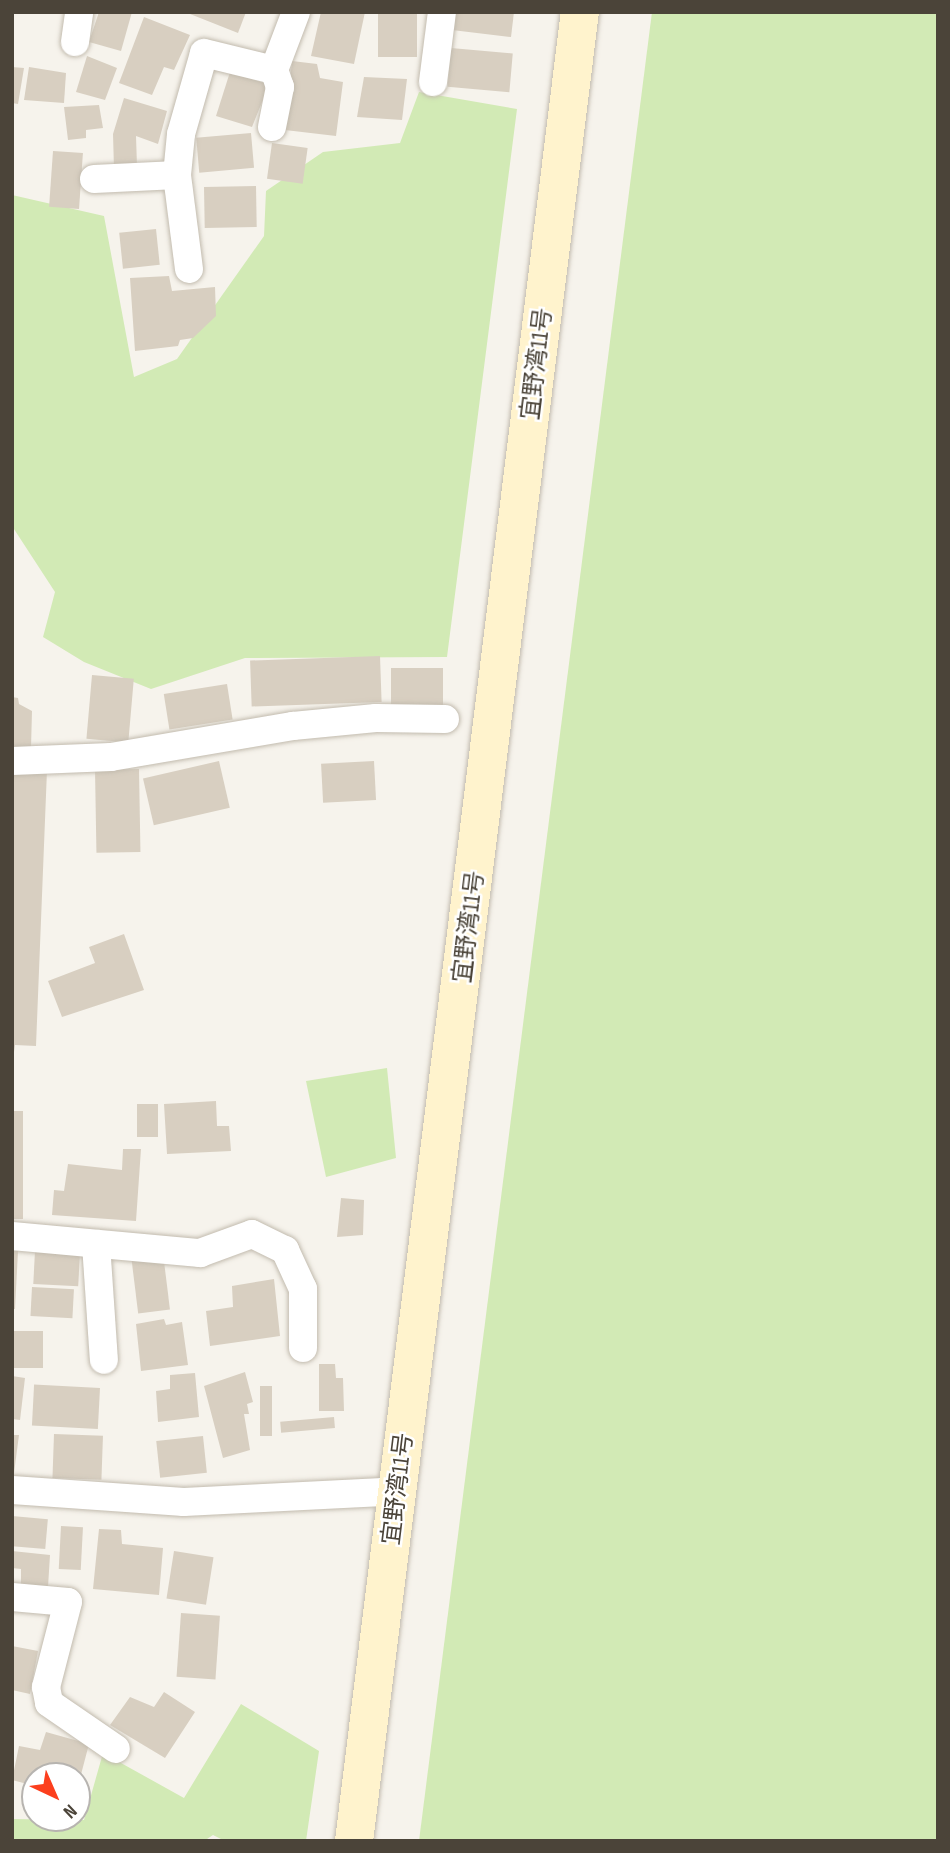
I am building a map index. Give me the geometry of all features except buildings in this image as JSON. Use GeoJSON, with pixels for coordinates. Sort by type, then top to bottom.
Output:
{"type":"FeatureCollection","features":[{"type":"Feature","properties":{"kind":"street"},"geometry":{"type":"LineString","coordinates":[[75,42],[79,12]]}},
{"type":"Feature","properties":{"kind":"street"},"geometry":{"type":"LineString","coordinates":[[272,127],[279,87],[274,70],[296,12]]}},
{"type":"Feature","properties":{"kind":"street"},"geometry":{"type":"LineString","coordinates":[[433,82],[443,12]]}},
{"type":"Feature","properties":{"kind":"street","name":"宜野湾11号"},"geometry":{"type":"LineString","coordinates":[[355,1841],[580,12]]}},
{"type":"Feature","properties":{"kind":"street"},"geometry":{"type":"LineString","coordinates":[[189,269],[177,175],[181,134],[204,53],[274,70]]}},
{"type":"Feature","properties":{"kind":"street"},"geometry":{"type":"LineString","coordinates":[[94,179],[177,175]]}},
{"type":"Feature","properties":{"kind":"street"},"geometry":{"type":"LineString","coordinates":[[12,761],[111,757],[307,724],[376,718],[445,719]]}},
{"type":"Feature","properties":{"kind":"street"},"geometry":{"type":"LineString","coordinates":[[12,1236],[200,1253],[252,1234],[285,1250],[303,1289],[303,1348]]}},
{"type":"Feature","properties":{"kind":"street"},"geometry":{"type":"LineString","coordinates":[[96,1244],[104,1360]]}},
{"type":"Feature","properties":{"kind":"street"},"geometry":{"type":"LineString","coordinates":[[12,1490],[184,1502],[398,1491]]}},
{"type":"Feature","properties":{"kind":"street"},"geometry":{"type":"LineString","coordinates":[[12,1597],[68,1602],[46,1687],[49,1703],[116,1749]]}},
{"type":"Feature","properties":{"kind":"green space"},"geometry":{"type":"Polygon","coordinates":[[[652,12],[938,12],[938,1841],[419,1841],[652,12]]]}},
{"type":"Feature","properties":{"kind":"green space"},"geometry":{"type":"Polygon","coordinates":[[[419,92],[517,109],[447,657],[245,658],[151,689],[84,662],[43,637],[55,592],[12,526],[12,195],[104,216],[134,377],[177,359],[264,236],[266,191],[323,152],[400,143],[419,92]]]}},
{"type":"Feature","properties":{"kind":"green space"},"geometry":{"type":"Polygon","coordinates":[[[387,1068],[396,1158],[326,1177],[306,1081],[387,1068]]]}},
{"type":"Feature","properties":{"kind":"green space"},"geometry":{"type":"Polygon","coordinates":[[[241,1704],[319,1751],[306,1841],[225,1841],[213,1835],[204,1841],[12,1841],[12,1819],[21,1819],[21,1832],[91,1832],[91,1795],[103,1753],[184,1798],[241,1704]]]}}]}
